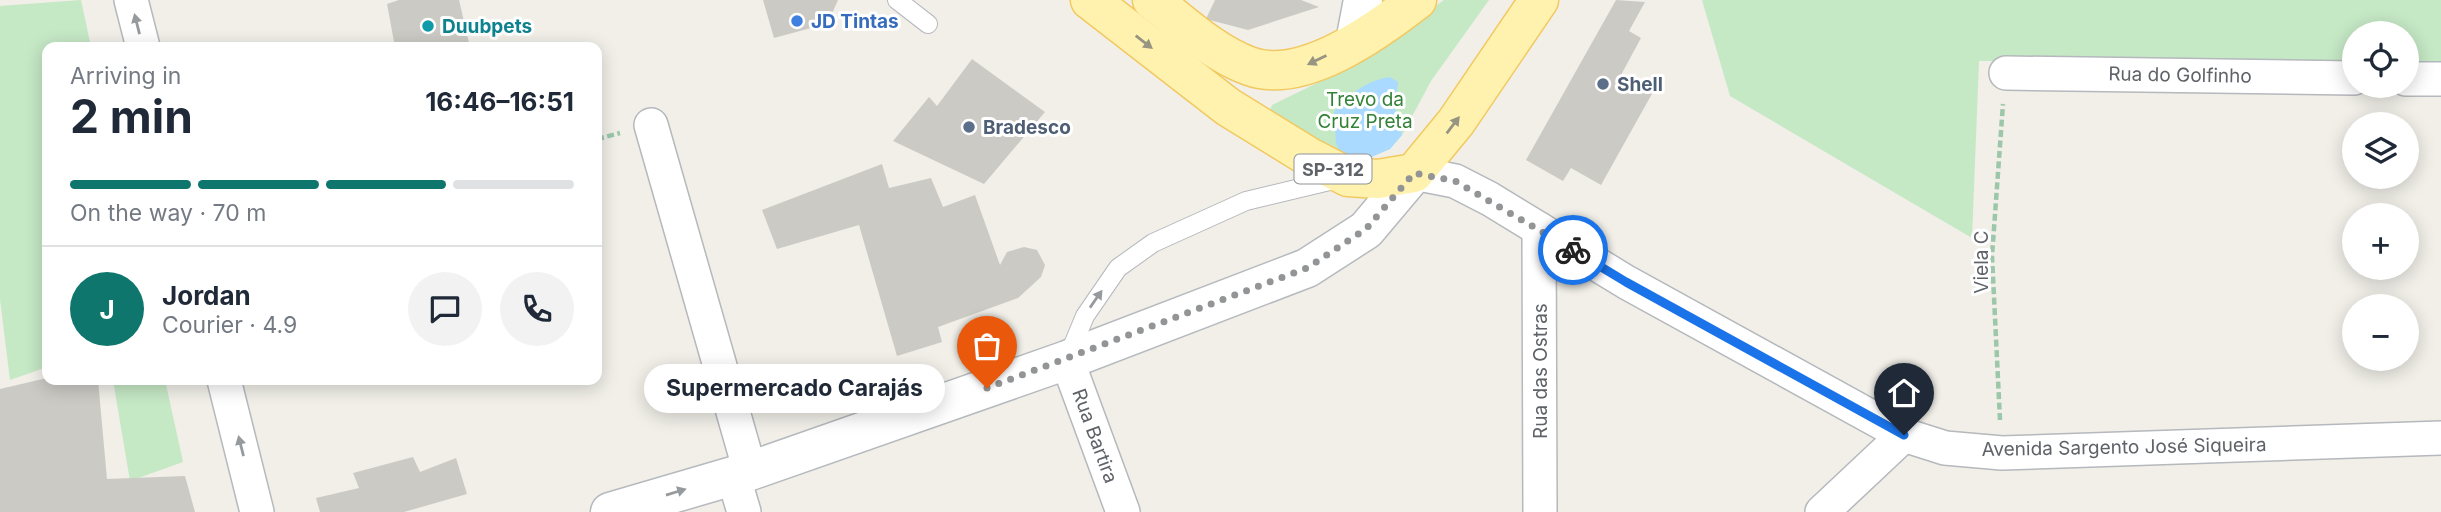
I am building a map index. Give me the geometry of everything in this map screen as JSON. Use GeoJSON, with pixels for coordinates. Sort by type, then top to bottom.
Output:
{"type":"FeatureCollection","features":[{"type":"Feature","properties":{"kind":"main road","name":"SP-312"},"geometry":{"type":"LineString","coordinates":[[1090,0],[1228,107],[1308,157],[1348,177],[1378,179],[1414,173]]}},
{"type":"Feature","properties":{"kind":"main road"},"geometry":{"type":"LineString","coordinates":[[1152,0],[1206,42],[1250,67],[1276,71],[1304,66],[1355,42],[1417,0]]}},
{"type":"Feature","properties":{"kind":"main road"},"geometry":{"type":"LineString","coordinates":[[1414,173],[1456,122],[1539,0]]}},
{"type":"Feature","properties":{"kind":"street"},"geometry":{"type":"LineString","coordinates":[[131,0],[142,42]]}},
{"type":"Feature","properties":{"kind":"street"},"geometry":{"type":"LineString","coordinates":[[1355,42],[1363,0]]}},
{"type":"Feature","properties":{"kind":"street","name":"Rua do Golfinho"},"geometry":{"type":"LineString","coordinates":[[2006,73],[2342,78]]}},
{"type":"Feature","properties":{"kind":"street"},"geometry":{"type":"LineString","coordinates":[[2419,79],[2441,79]]}},
{"type":"Feature","properties":{"kind":"street"},"geometry":{"type":"LineString","coordinates":[[651,125],[741,473],[744,512]]}},
{"type":"Feature","properties":{"kind":"street"},"geometry":{"type":"LineString","coordinates":[[610,512],[741,473],[1067,360],[1307,268],[1366,229],[1414,173]]}},
{"type":"Feature","properties":{"kind":"street","name":"Avenida Sargento José Siqueira"},"geometry":{"type":"LineString","coordinates":[[1414,173],[1455,181],[1626,282],[1904,435],[1945,448],[2002,453],[2441,438]]}},
{"type":"Feature","properties":{"kind":"street","name":"Rua das Ostras"},"geometry":{"type":"LineString","coordinates":[[1539,229],[1539,512]]}},
{"type":"Feature","properties":{"kind":"street","name":"Rua Bartira"},"geometry":{"type":"LineString","coordinates":[[1067,360],[1123,512]]}},
{"type":"Feature","properties":{"kind":"street"},"geometry":{"type":"LineString","coordinates":[[225,385],[257,512]]}},
{"type":"Feature","properties":{"kind":"street"},"geometry":{"type":"LineString","coordinates":[[1822,512],[1904,435]]}},
{"type":"Feature","properties":{"kind":"lane"},"geometry":{"type":"LineString","coordinates":[[897,0],[928,24]]}},
{"type":"Feature","properties":{"kind":"lane"},"geometry":{"type":"LineString","coordinates":[[1067,360],[1085,316],[1118,268],[1153,243],[1246,201],[1348,177]]}},
{"type":"Feature","properties":{"kind":"path","name":"Viela C"},"geometry":{"type":"LineString","coordinates":[[2002,453],[1992,256],[2006,73]]}},
{"type":"Feature","properties":{"kind":"green space"},"geometry":{"type":"Polygon","coordinates":[[[81,0],[90,42],[42,42],[42,369],[10,380],[0,299],[0,6],[81,0]]]}},
{"type":"Feature","properties":{"kind":"green space","name":"Trevo da Cruz Preta"},"geometry":{"type":"Polygon","coordinates":[[[1444,0],[1489,0],[1431,81],[1402,135],[1390,149],[1362,161],[1266,122],[1272,105],[1358,63],[1444,0]]]}},
{"type":"Feature","properties":{"kind":"green space"},"geometry":{"type":"Polygon","coordinates":[[[1702,0],[2441,0],[2441,62],[2419,62],[2419,21],[2342,21],[2342,62],[1979,61],[1972,238],[1730,96],[1702,0]]]}},
{"type":"Feature","properties":{"kind":"green space"},"geometry":{"type":"Polygon","coordinates":[[[114,385],[166,385],[183,462],[130,481],[114,385]]]}},
{"type":"Feature","properties":{"kind":"water"},"geometry":{"type":"Polygon","coordinates":[[[1390,77],[1398,82],[1395,108],[1402,135],[1390,149],[1362,161],[1341,155],[1336,143],[1334,112],[1359,89],[1390,77]]]}},
{"type":"Feature","properties":{"kind":"building","name":"Duubpets"},"geometry":{"type":"Polygon","coordinates":[[[399,0],[459,0],[469,42],[394,42],[387,4],[399,0]]]}},
{"type":"Feature","properties":{"kind":"building","name":"JD Tintas"},"geometry":{"type":"Polygon","coordinates":[[[763,0],[838,0],[830,18],[822,25],[774,38],[763,0]]]}},
{"type":"Feature","properties":{"kind":"building"},"geometry":{"type":"Polygon","coordinates":[[[1215,0],[1301,0],[1319,7],[1248,30],[1206,19],[1215,0]]]}},
{"type":"Feature","properties":{"kind":"building","name":"Shell"},"geometry":{"type":"Polygon","coordinates":[[[1616,0],[1645,2],[1629,31],[1641,38],[1621,75],[1653,92],[1601,185],[1571,168],[1563,181],[1526,160],[1616,0]]]}},
{"type":"Feature","properties":{"kind":"building","name":"Bradesco"},"geometry":{"type":"Polygon","coordinates":[[[972,59],[1045,112],[984,184],[893,141],[929,97],[937,106],[972,59]]]}},
{"type":"Feature","properties":{"kind":"building"},"geometry":{"type":"Polygon","coordinates":[[[882,164],[889,188],[931,178],[943,207],[975,195],[1000,265],[1007,252],[1024,247],[1037,250],[1045,265],[1041,277],[1018,298],[938,327],[942,342],[897,356],[859,225],[777,249],[762,210],[882,164]]]}},
{"type":"Feature","properties":{"kind":"building"},"geometry":{"type":"Polygon","coordinates":[[[42,379],[42,385],[98,385],[107,479],[185,476],[195,512],[0,512],[0,389],[42,379]]]}},
{"type":"Feature","properties":{"kind":"building"},"geometry":{"type":"Polygon","coordinates":[[[413,457],[420,472],[456,458],[467,494],[404,512],[320,512],[316,498],[359,488],[353,473],[413,457]]]}},
{"type":"Feature","properties":{"kind":"way so far"},"geometry":{"type":"LineString","coordinates":[[987,388],[1307,268],[1366,229],[1414,173],[1455,181],[1490,199],[1573,250]]}},
{"type":"Feature","properties":{"kind":"place","name":"JD Tintas"},"geometry":{"type":"Point","coordinates":[797,21]}},
{"type":"Feature","properties":{"kind":"place","name":"Duubpets"},"geometry":{"type":"Point","coordinates":[428,26]}},
{"type":"Feature","properties":{"kind":"place","name":"Shell"},"geometry":{"type":"Point","coordinates":[1603,84]}},
{"type":"Feature","properties":{"kind":"place","name":"Bradesco"},"geometry":{"type":"Point","coordinates":[969,127]}},
{"type":"Feature","properties":{"kind":"place","name":"Supermercado Carajás"},"geometry":{"type":"Point","coordinates":[987,388]}},
{"type":"Feature","properties":{"kind":"route"},"geometry":{"type":"LineString","coordinates":[[1573,250],[1904,435]]}}]}
